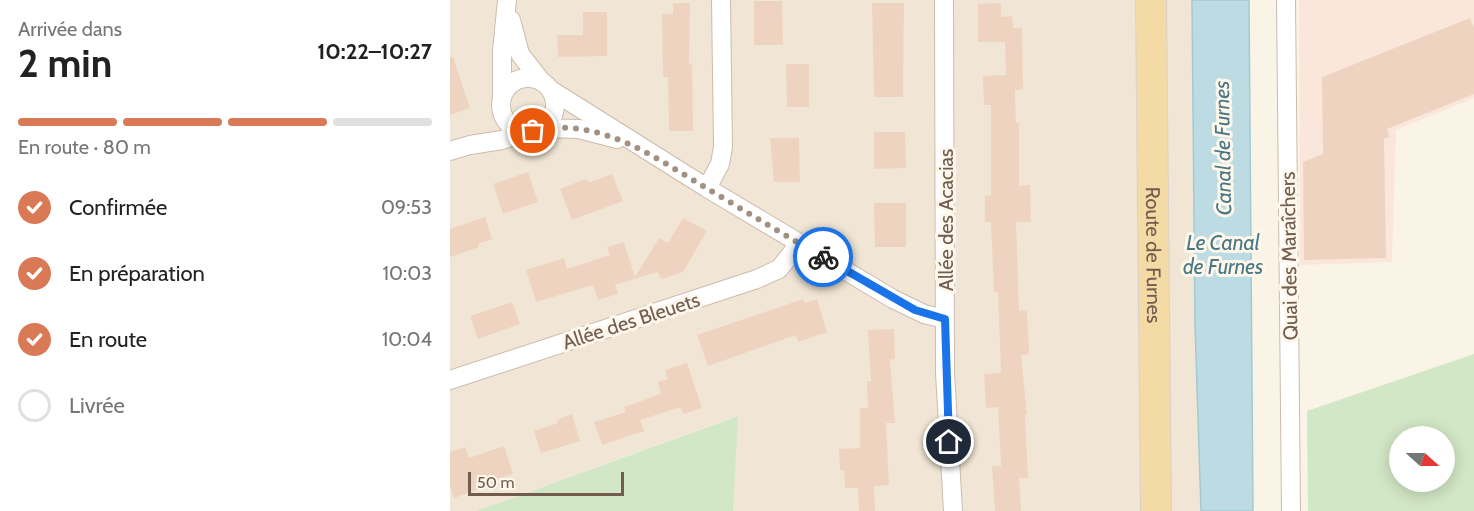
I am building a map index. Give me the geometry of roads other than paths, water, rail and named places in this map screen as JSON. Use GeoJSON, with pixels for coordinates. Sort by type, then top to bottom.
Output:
{"type":"FeatureCollection","features":[{"type":"Feature","properties":{"kind":"main road","name":"Route de Furnes"},"geometry":{"type":"LineString","coordinates":[[1151,0],[1156,511]]}},
{"type":"Feature","properties":{"kind":"street"},"geometry":{"type":"LineString","coordinates":[[450,151],[498,141],[534,130],[550,121],[555,111],[555,100],[546,85],[525,62],[516,47],[508,0]]}},
{"type":"Feature","properties":{"kind":"street"},"geometry":{"type":"LineString","coordinates":[[508,0],[502,51],[502,104],[513,127],[534,130],[588,130],[647,152]]}},
{"type":"Feature","properties":{"kind":"street"},"geometry":{"type":"LineString","coordinates":[[707,188],[717,171],[723,147],[721,0]]}},
{"type":"Feature","properties":{"kind":"street","name":"Allée des Acacias"},"geometry":{"type":"LineString","coordinates":[[944,0],[945,373],[953,511]]}},
{"type":"Feature","properties":{"kind":"street","name":"Quai des Maraîchers"},"geometry":{"type":"LineString","coordinates":[[1286,0],[1291,511]]}},
{"type":"Feature","properties":{"kind":"street"},"geometry":{"type":"LineString","coordinates":[[470,145],[491,130],[507,89],[518,80],[528,77],[546,85],[647,152],[905,305],[945,319]]}},
{"type":"Feature","properties":{"kind":"street","name":"Allée des Bleuets"},"geometry":{"type":"LineString","coordinates":[[450,380],[757,279],[779,269],[800,244]]}},
{"type":"Feature","properties":{"kind":"water","name":"Le Canal de Furnes"},"geometry":{"type":"Polygon","coordinates":[[[1192,0],[1249,0],[1253,511],[1201,511],[1195,325],[1192,0]]]}},
{"type":"Feature","properties":{"kind":"water label","name":"Canal de Furnes"},"geometry":{"type":"Point","coordinates":[1223,148]}}]}
